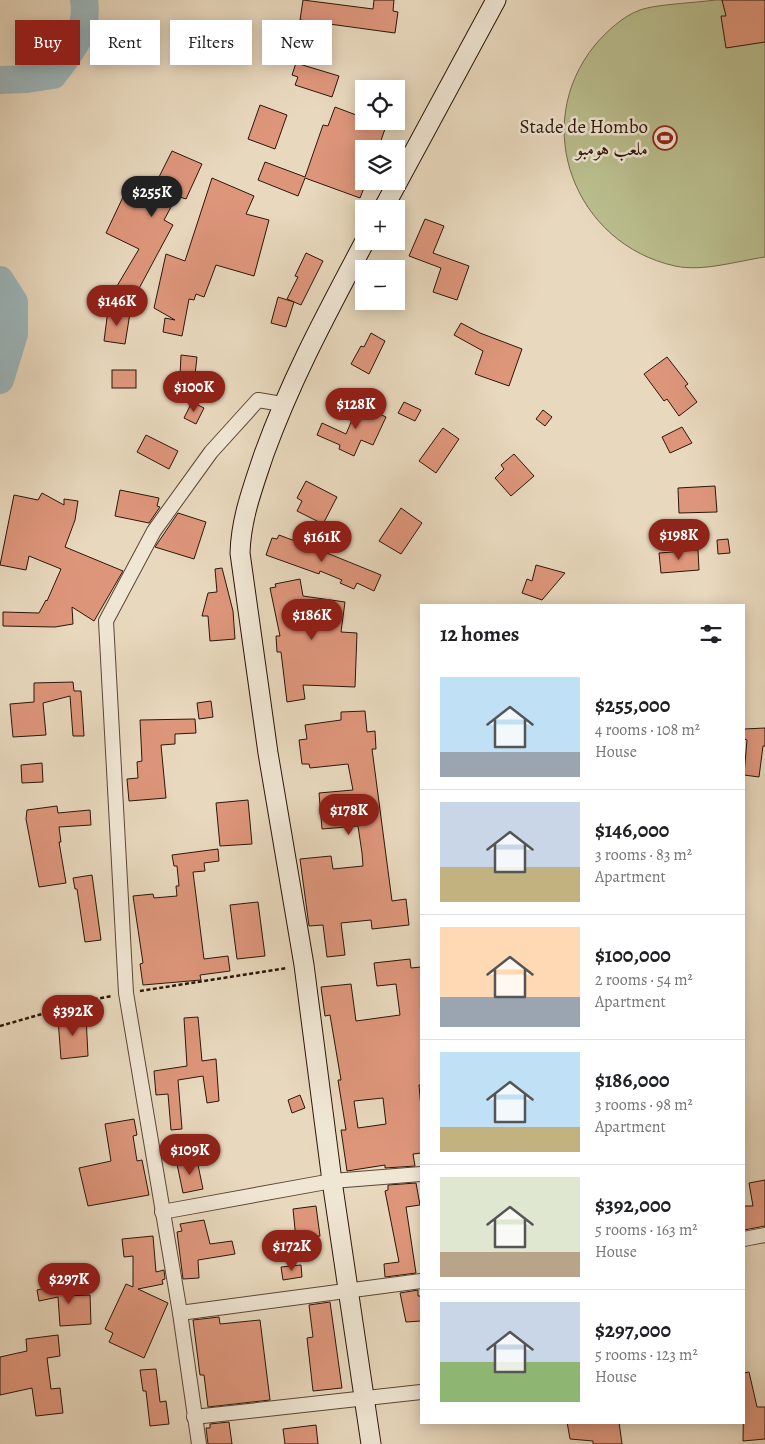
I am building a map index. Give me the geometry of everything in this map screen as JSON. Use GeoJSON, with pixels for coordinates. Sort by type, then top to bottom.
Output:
{"type":"FeatureCollection","features":[{"type":"Feature","properties":{"kind":"street"},"geometry":{"type":"LineString","coordinates":[[388,200],[496,0]]}},
{"type":"Feature","properties":{"kind":"street"},"geometry":{"type":"LineString","coordinates":[[361,250],[305,353],[282,404],[251,492],[241,529],[240,553],[269,762],[304,965],[332,1181],[372,1444]]}},
{"type":"Feature","properties":{"kind":"street"},"geometry":{"type":"LineString","coordinates":[[199,1444],[180,1313],[126,994],[106,621],[154,531],[211,452],[258,400],[282,404]]}},
{"type":"Feature","properties":{"kind":"street"},"geometry":{"type":"LineString","coordinates":[[162,1212],[332,1181],[420,1174]]}},
{"type":"Feature","properties":{"kind":"street"},"geometry":{"type":"LineString","coordinates":[[745,1239],[765,1235]]}},
{"type":"Feature","properties":{"kind":"street"},"geometry":{"type":"LineString","coordinates":[[180,1313],[420,1281]]}},
{"type":"Feature","properties":{"kind":"street"},"geometry":{"type":"LineString","coordinates":[[194,1417],[420,1392]]}},
{"type":"Feature","properties":{"kind":"path"},"geometry":{"type":"LineString","coordinates":[[0,1026],[91,1000],[304,965]]}},
{"type":"Feature","properties":{"kind":"green space","name":"Stade de Hombo ملعب هومبو"},"geometry":{"type":"Polygon","coordinates":[[[715,0],[765,0],[765,257],[708,267],[686,268],[640,254],[611,234],[588,208],[573,178],[565,145],[566,111],[575,77],[595,45],[621,20],[647,8],[715,0]]]}},
{"type":"Feature","properties":{"kind":"building"},"geometry":{"type":"Polygon","coordinates":[[[303,0],[373,9],[374,0],[394,0],[393,11],[398,12],[395,33],[332,24],[332,20],[300,20],[303,0]]]}},
{"type":"Feature","properties":{"kind":"building"},"geometry":{"type":"Polygon","coordinates":[[[722,0],[765,0],[765,42],[726,48],[721,16],[726,16],[722,0]]]}},
{"type":"Feature","properties":{"kind":"building"},"geometry":{"type":"Polygon","coordinates":[[[295,65],[303,65],[339,76],[332,97],[295,85],[298,77],[292,75],[295,65]]]}},
{"type":"Feature","properties":{"kind":"building"},"geometry":{"type":"Polygon","coordinates":[[[260,105],[287,115],[275,149],[248,139],[260,105]]]}},
{"type":"Feature","properties":{"kind":"building"},"geometry":{"type":"Polygon","coordinates":[[[335,107],[355,115],[355,130],[385,130],[381,140],[355,140],[355,190],[363,190],[360,198],[305,178],[298,196],[258,180],[265,162],[305,177],[323,125],[328,126],[335,107]]]}},
{"type":"Feature","properties":{"kind":"building"},"geometry":{"type":"Polygon","coordinates":[[[172,151],[202,164],[186,199],[177,196],[164,220],[173,225],[135,296],[117,286],[139,249],[106,233],[123,197],[144,207],[172,151]]]}},
{"type":"Feature","properties":{"kind":"building"},"geometry":{"type":"Polygon","coordinates":[[[212,178],[254,196],[246,214],[269,220],[254,276],[216,265],[204,297],[196,294],[194,300],[189,299],[182,336],[163,332],[165,318],[175,320],[154,308],[166,254],[185,261],[212,178]]]}},
{"type":"Feature","properties":{"kind":"building"},"geometry":{"type":"Polygon","coordinates":[[[425,219],[444,226],[433,253],[469,266],[457,300],[433,292],[441,268],[409,256],[425,219]]]}},
{"type":"Feature","properties":{"kind":"building"},"geometry":{"type":"Polygon","coordinates":[[[306,253],[323,261],[301,305],[287,299],[298,277],[295,276],[306,253]]]}},
{"type":"Feature","properties":{"kind":"building"},"geometry":{"type":"Polygon","coordinates":[[[278,297],[294,302],[286,327],[271,323],[278,297]]]}},
{"type":"Feature","properties":{"kind":"building"},"geometry":{"type":"Polygon","coordinates":[[[108,310],[130,313],[125,344],[104,341],[108,310]]]}},
{"type":"Feature","properties":{"kind":"building"},"geometry":{"type":"Polygon","coordinates":[[[461,323],[480,333],[522,349],[509,386],[475,374],[483,351],[454,335],[461,323]]]}},
{"type":"Feature","properties":{"kind":"building"},"geometry":{"type":"Polygon","coordinates":[[[371,333],[385,341],[369,374],[351,364],[361,346],[364,347],[371,333]]]}},
{"type":"Feature","properties":{"kind":"building"},"geometry":{"type":"Polygon","coordinates":[[[181,355],[197,357],[193,393],[169,391],[171,375],[180,376],[181,355]]]}},
{"type":"Feature","properties":{"kind":"building"},"geometry":{"type":"Polygon","coordinates":[[[667,357],[688,384],[685,386],[697,402],[679,416],[667,399],[664,401],[644,374],[667,357]]]}},
{"type":"Feature","properties":{"kind":"building"},"geometry":{"type":"Polygon","coordinates":[[[112,370],[136,370],[136,388],[112,388],[112,370]]]}},
{"type":"Feature","properties":{"kind":"building"},"geometry":{"type":"Polygon","coordinates":[[[192,402],[204,408],[196,424],[184,418],[192,402]]]}},
{"type":"Feature","properties":{"kind":"building"},"geometry":{"type":"Polygon","coordinates":[[[404,402],[421,410],[415,421],[398,413],[404,402]]]}},
{"type":"Feature","properties":{"kind":"building"},"geometry":{"type":"Polygon","coordinates":[[[359,404],[386,417],[373,445],[361,440],[354,456],[339,449],[340,445],[317,435],[322,423],[346,434],[359,404]]]}},
{"type":"Feature","properties":{"kind":"building"},"geometry":{"type":"Polygon","coordinates":[[[543,410],[552,417],[545,426],[536,419],[543,410]]]}},
{"type":"Feature","properties":{"kind":"building"},"geometry":{"type":"Polygon","coordinates":[[[682,427],[692,443],[670,453],[662,437],[682,427]]]}},
{"type":"Feature","properties":{"kind":"building"},"geometry":{"type":"Polygon","coordinates":[[[443,428],[459,439],[436,473],[419,461],[443,428]]]}},
{"type":"Feature","properties":{"kind":"building"},"geometry":{"type":"Polygon","coordinates":[[[146,435],[178,451],[169,469],[137,452],[146,435]]]}},
{"type":"Feature","properties":{"kind":"building"},"geometry":{"type":"Polygon","coordinates":[[[514,454],[534,476],[511,496],[495,478],[504,469],[501,465],[514,454]]]}},
{"type":"Feature","properties":{"kind":"building"},"geometry":{"type":"Polygon","coordinates":[[[306,481],[337,497],[323,524],[297,511],[302,501],[297,498],[306,481]]]}},
{"type":"Feature","properties":{"kind":"building"},"geometry":{"type":"Polygon","coordinates":[[[715,486],[717,512],[679,513],[678,488],[715,486]]]}},
{"type":"Feature","properties":{"kind":"building"},"geometry":{"type":"Polygon","coordinates":[[[120,490],[159,498],[157,506],[160,507],[149,523],[115,516],[120,490]]]}},
{"type":"Feature","properties":{"kind":"building"},"geometry":{"type":"Polygon","coordinates":[[[42,493],[64,505],[64,499],[78,501],[75,520],[65,547],[123,571],[94,621],[72,607],[73,624],[55,627],[3,626],[3,612],[39,613],[47,601],[61,569],[29,556],[26,570],[0,565],[14,495],[38,500],[42,493]]]}},
{"type":"Feature","properties":{"kind":"building"},"geometry":{"type":"Polygon","coordinates":[[[401,508],[422,523],[401,554],[379,541],[401,508]]]}},
{"type":"Feature","properties":{"kind":"building"},"geometry":{"type":"Polygon","coordinates":[[[178,513],[206,522],[194,559],[155,547],[178,513]]]}},
{"type":"Feature","properties":{"kind":"building"},"geometry":{"type":"Polygon","coordinates":[[[279,535],[295,541],[315,553],[317,549],[381,575],[374,591],[357,583],[354,589],[340,583],[342,580],[320,571],[319,574],[266,555],[272,538],[277,539],[279,535]]]}},
{"type":"Feature","properties":{"kind":"building"},"geometry":{"type":"Polygon","coordinates":[[[728,539],[730,553],[718,554],[717,540],[728,539]]]}},
{"type":"Feature","properties":{"kind":"building"},"geometry":{"type":"Polygon","coordinates":[[[698,550],[699,570],[661,573],[659,553],[698,550]]]}},
{"type":"Feature","properties":{"kind":"building"},"geometry":{"type":"Polygon","coordinates":[[[536,565],[565,573],[542,600],[522,593],[527,579],[532,581],[536,565]]]}},
{"type":"Feature","properties":{"kind":"building"},"geometry":{"type":"Polygon","coordinates":[[[222,568],[233,611],[235,639],[210,641],[208,616],[202,616],[208,593],[217,592],[215,569],[222,568]]]}},
{"type":"Feature","properties":{"kind":"building"},"geometry":{"type":"Polygon","coordinates":[[[300,579],[303,596],[345,602],[341,632],[357,633],[355,687],[303,685],[305,699],[287,702],[281,652],[277,652],[276,636],[280,636],[270,588],[276,587],[275,584],[300,579]]]}},
{"type":"Feature","properties":{"kind":"building"},"geometry":{"type":"Polygon","coordinates":[[[73,682],[74,691],[81,691],[84,736],[73,736],[70,696],[43,703],[46,735],[13,737],[10,704],[34,702],[34,683],[73,682]]]}},
{"type":"Feature","properties":{"kind":"building"},"geometry":{"type":"Polygon","coordinates":[[[211,701],[213,717],[199,719],[197,703],[211,701]]]}},
{"type":"Feature","properties":{"kind":"building"},"geometry":{"type":"Polygon","coordinates":[[[365,711],[367,732],[375,731],[376,749],[372,749],[392,901],[406,899],[409,925],[372,929],[371,920],[341,923],[345,955],[327,957],[323,925],[309,926],[300,859],[331,856],[333,869],[363,866],[362,853],[358,826],[322,829],[319,793],[353,790],[348,764],[310,768],[309,764],[302,764],[299,740],[307,739],[305,725],[341,720],[341,712],[365,711]]]}},
{"type":"Feature","properties":{"kind":"building"},"geometry":{"type":"Polygon","coordinates":[[[195,719],[196,733],[175,734],[175,744],[161,745],[166,798],[129,801],[127,779],[138,778],[137,762],[142,761],[140,720],[195,719]]]}},
{"type":"Feature","properties":{"kind":"building"},"geometry":{"type":"Polygon","coordinates":[[[765,728],[765,746],[763,746],[759,777],[745,775],[747,740],[745,739],[745,729],[765,728]]]}},
{"type":"Feature","properties":{"kind":"building"},"geometry":{"type":"Polygon","coordinates":[[[42,763],[43,782],[22,783],[21,765],[42,763]]]}},
{"type":"Feature","properties":{"kind":"building"},"geometry":{"type":"Polygon","coordinates":[[[248,800],[252,844],[220,846],[216,803],[248,800]]]}},
{"type":"Feature","properties":{"kind":"building"},"geometry":{"type":"Polygon","coordinates":[[[57,806],[58,813],[90,810],[91,825],[59,827],[61,842],[59,842],[66,883],[39,887],[26,819],[27,810],[57,806]]]}},
{"type":"Feature","properties":{"kind":"building"},"geometry":{"type":"Polygon","coordinates":[[[218,849],[219,861],[204,863],[205,871],[193,872],[204,959],[228,956],[230,971],[200,975],[201,980],[143,985],[140,964],[143,963],[133,896],[153,894],[154,898],[177,896],[176,886],[179,886],[177,866],[174,866],[172,855],[218,849]]]}},
{"type":"Feature","properties":{"kind":"building"},"geometry":{"type":"Polygon","coordinates":[[[92,875],[101,940],[85,942],[77,889],[75,889],[73,878],[92,875]]]}},
{"type":"Feature","properties":{"kind":"building"},"geometry":{"type":"Polygon","coordinates":[[[258,902],[265,956],[237,959],[230,905],[258,902]]]}},
{"type":"Feature","properties":{"kind":"building"},"geometry":{"type":"Polygon","coordinates":[[[410,959],[411,968],[420,967],[420,1153],[413,1154],[415,1166],[385,1168],[385,1165],[347,1171],[341,1130],[346,1130],[338,1080],[341,1080],[330,1015],[325,1016],[321,987],[351,984],[356,1021],[400,1015],[396,984],[377,986],[374,963],[410,959]],[[383,1098],[354,1101],[358,1128],[386,1124],[383,1098]]]}},
{"type":"Feature","properties":{"kind":"building"},"geometry":{"type":"Polygon","coordinates":[[[86,1016],[88,1056],[61,1059],[58,1019],[86,1016]]]}},
{"type":"Feature","properties":{"kind":"building"},"geometry":{"type":"Polygon","coordinates":[[[198,1017],[202,1061],[216,1059],[219,1101],[207,1103],[203,1076],[178,1080],[182,1129],[171,1130],[168,1094],[156,1095],[154,1071],[187,1066],[184,1018],[198,1017]]]}},
{"type":"Feature","properties":{"kind":"building"},"geometry":{"type":"Polygon","coordinates":[[[300,1095],[305,1108],[292,1113],[288,1100],[300,1095]]]}},
{"type":"Feature","properties":{"kind":"building"},"geometry":{"type":"Polygon","coordinates":[[[134,1119],[137,1135],[133,1136],[137,1161],[142,1160],[149,1195],[88,1206],[79,1168],[111,1161],[105,1124],[134,1119]]]}},
{"type":"Feature","properties":{"kind":"building"},"geometry":{"type":"Polygon","coordinates":[[[197,1160],[203,1189],[183,1193],[177,1164],[197,1160]]]}},
{"type":"Feature","properties":{"kind":"building"},"geometry":{"type":"Polygon","coordinates":[[[765,1180],[765,1226],[745,1230],[745,1206],[753,1206],[749,1183],[765,1180]]]}},
{"type":"Feature","properties":{"kind":"building"},"geometry":{"type":"Polygon","coordinates":[[[416,1183],[420,1205],[406,1207],[416,1273],[385,1277],[384,1264],[399,1262],[385,1191],[388,1190],[388,1185],[416,1183]]]}},
{"type":"Feature","properties":{"kind":"building"},"geometry":{"type":"Polygon","coordinates":[[[316,1206],[320,1236],[296,1239],[293,1209],[316,1206]]]}},
{"type":"Feature","properties":{"kind":"building"},"geometry":{"type":"Polygon","coordinates":[[[204,1220],[210,1244],[232,1241],[235,1254],[198,1260],[199,1278],[183,1279],[177,1232],[182,1231],[180,1224],[204,1220]]]}},
{"type":"Feature","properties":{"kind":"building"},"geometry":{"type":"Polygon","coordinates":[[[153,1236],[156,1272],[164,1270],[165,1279],[162,1280],[163,1284],[138,1289],[168,1303],[144,1358],[109,1342],[113,1333],[105,1329],[126,1284],[133,1287],[133,1256],[124,1257],[122,1239],[153,1236]]]}},
{"type":"Feature","properties":{"kind":"building"},"geometry":{"type":"Polygon","coordinates":[[[301,1265],[302,1277],[283,1280],[281,1267],[301,1265]]]}},
{"type":"Feature","properties":{"kind":"building"},"geometry":{"type":"Polygon","coordinates":[[[66,1283],[67,1295],[65,1296],[90,1295],[91,1324],[60,1326],[58,1297],[39,1301],[37,1290],[66,1283]]]}},
{"type":"Feature","properties":{"kind":"building"},"geometry":{"type":"Polygon","coordinates":[[[418,1290],[418,1296],[420,1296],[420,1321],[406,1322],[400,1293],[418,1290]]]}},
{"type":"Feature","properties":{"kind":"building"},"geometry":{"type":"Polygon","coordinates":[[[330,1302],[342,1388],[313,1391],[307,1338],[313,1337],[309,1305],[330,1302]]]}},
{"type":"Feature","properties":{"kind":"building"},"geometry":{"type":"Polygon","coordinates":[[[219,1317],[220,1324],[260,1320],[270,1400],[208,1407],[204,1375],[200,1375],[193,1320],[219,1317]]]}},
{"type":"Feature","properties":{"kind":"building"},"geometry":{"type":"Polygon","coordinates":[[[58,1335],[60,1356],[47,1358],[51,1389],[60,1388],[63,1413],[36,1416],[32,1388],[0,1395],[0,1357],[27,1351],[26,1339],[58,1335]]]}},
{"type":"Feature","properties":{"kind":"building"},"geometry":{"type":"Polygon","coordinates":[[[156,1369],[160,1402],[166,1401],[169,1424],[150,1426],[146,1391],[143,1391],[140,1370],[156,1369]]]}},
{"type":"Feature","properties":{"kind":"building"},"geometry":{"type":"Polygon","coordinates":[[[749,1372],[757,1407],[765,1407],[765,1439],[743,1441],[743,1424],[745,1424],[745,1373],[749,1372]]]}},
{"type":"Feature","properties":{"kind":"building"},"geometry":{"type":"Polygon","coordinates":[[[229,1422],[232,1444],[208,1444],[206,1428],[210,1428],[210,1424],[229,1422]]]}},
{"type":"Feature","properties":{"kind":"building"},"geometry":{"type":"Polygon","coordinates":[[[567,1424],[619,1424],[622,1444],[593,1444],[593,1441],[570,1439],[567,1424]]]}},
{"type":"Feature","properties":{"kind":"building"},"geometry":{"type":"Polygon","coordinates":[[[316,1425],[318,1444],[285,1444],[283,1429],[316,1425]]]}},
{"type":"Feature","properties":{"kind":"waterway"},"geometry":{"type":"LineString","coordinates":[[0,80],[27,79],[53,75],[72,49],[81,31],[85,11],[84,0]]}},
{"type":"Feature","properties":{"kind":"waterway"},"geometry":{"type":"LineString","coordinates":[[0,280],[14,302],[14,334],[0,380]]}},
{"type":"Feature","properties":{"kind":"place","name":"Stade de Hombo ملعب هومبو"},"geometry":{"type":"Point","coordinates":[665,138]}}]}
